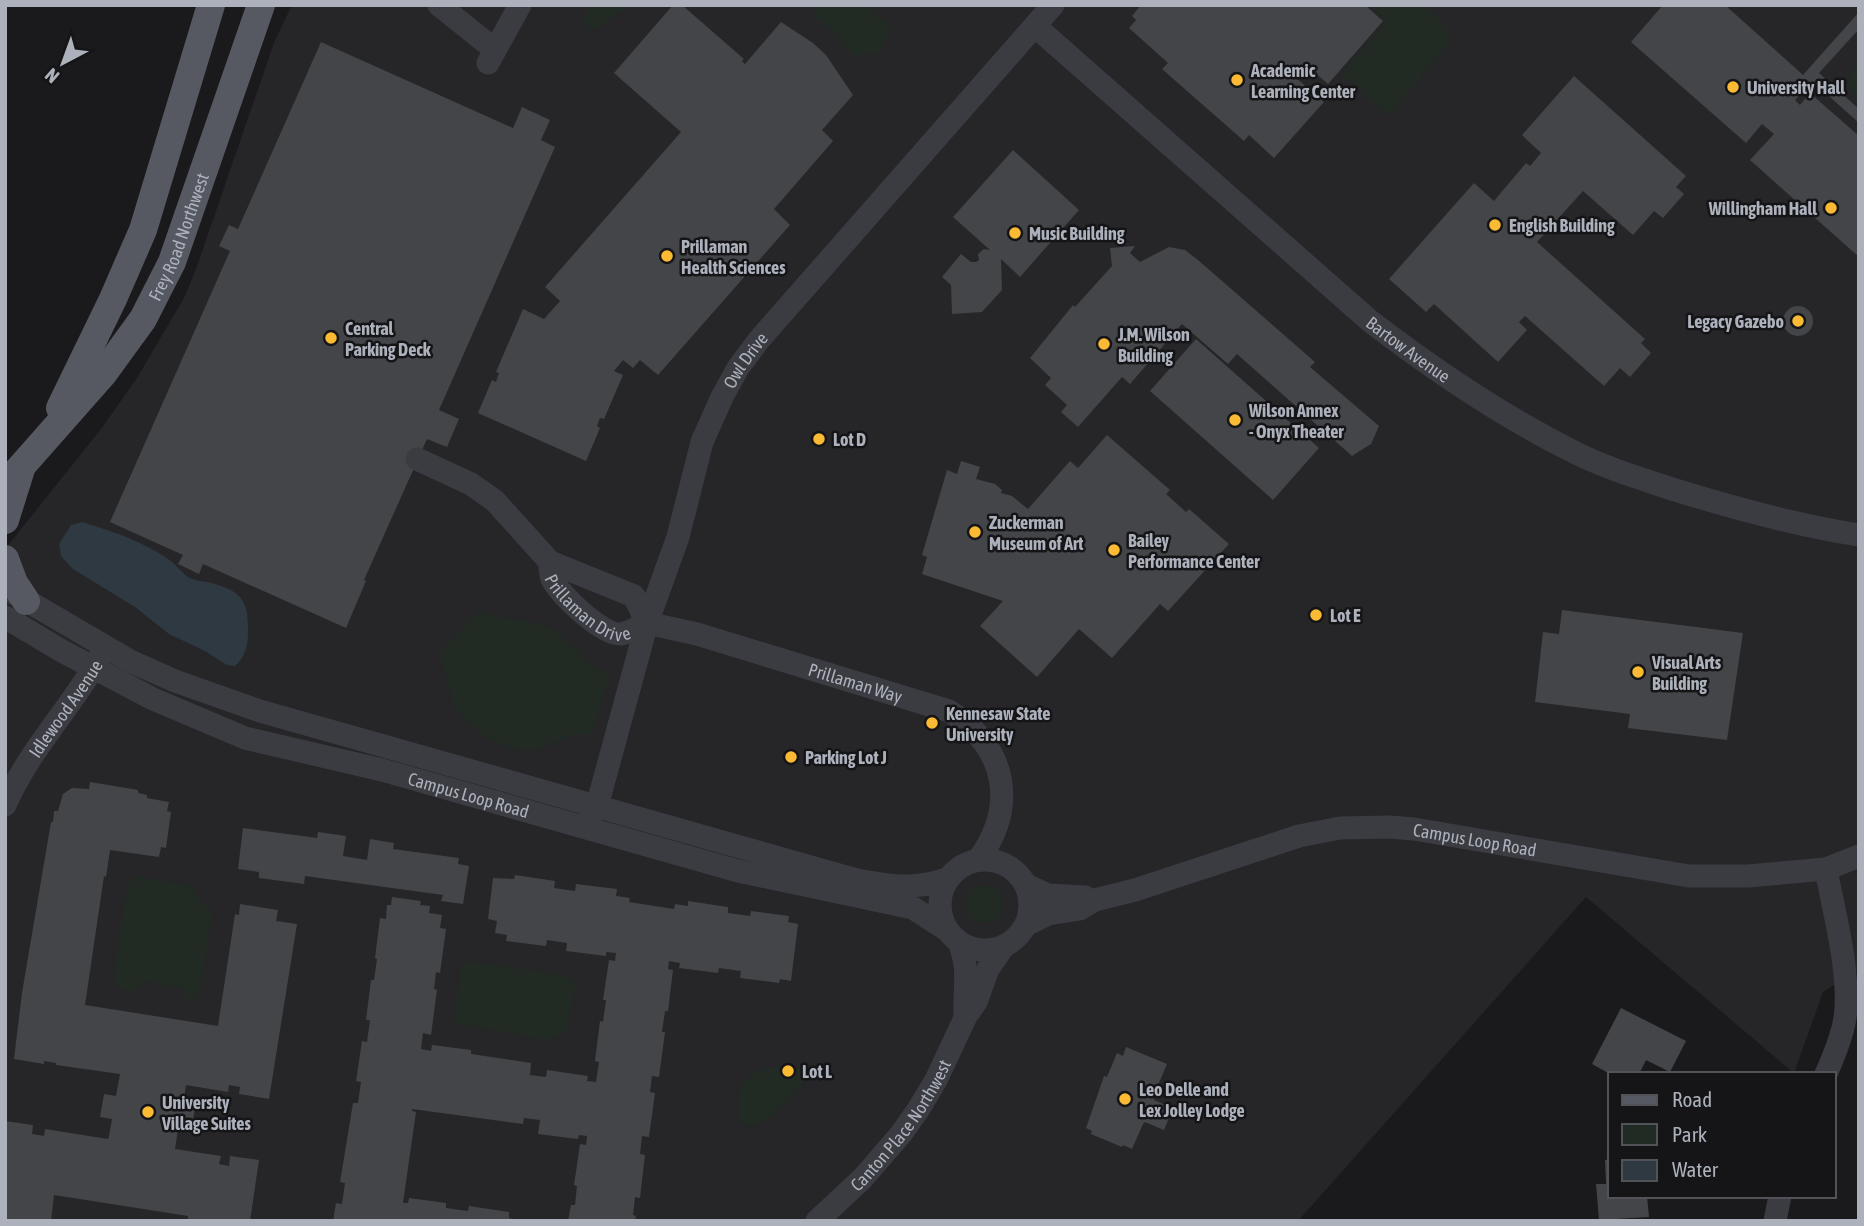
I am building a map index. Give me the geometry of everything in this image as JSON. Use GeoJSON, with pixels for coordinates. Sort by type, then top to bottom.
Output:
{"type":"FeatureCollection","features":[{"type":"Feature","properties":{"kind":"main road","name":"Frey Road Northwest"},"geometry":{"type":"LineString","coordinates":[[45,439],[113,299],[143,230],[211,5]]}},
{"type":"Feature","properties":{"kind":"main road","name":"Frey Road Northwest"},"geometry":{"type":"LineString","coordinates":[[14,475],[103,374],[143,319],[172,262],[261,5]]}},
{"type":"Feature","properties":{"kind":"main road"},"geometry":{"type":"LineString","coordinates":[[5,520],[14,475]]}},
{"type":"Feature","properties":{"kind":"main road"},"geometry":{"type":"LineString","coordinates":[[5,559],[14,583],[12,602]]}},
{"type":"Feature","properties":{"kind":"street"},"geometry":{"type":"LineString","coordinates":[[447,8],[491,56],[520,5]]}},
{"type":"Feature","properties":{"kind":"street","name":"Owl Drive"},"geometry":{"type":"LineString","coordinates":[[597,806],[647,623],[678,537],[702,442],[738,368],[758,341],[1053,5]]}},
{"type":"Feature","properties":{"kind":"street","name":"Bartow Avenue"},"geometry":{"type":"LineString","coordinates":[[1035,26],[1370,321],[1424,362],[1499,410],[1575,452],[1648,481],[1729,507],[1859,535]]}},
{"type":"Feature","properties":{"kind":"street","name":"Prillaman Drive"},"geometry":{"type":"LineString","coordinates":[[418,459],[471,484],[495,501],[550,562],[634,596],[647,623],[620,634],[586,616],[551,578],[550,562]]}},
{"type":"Feature","properties":{"kind":"street","name":"Campus Loop Road"},"geometry":{"type":"LineString","coordinates":[[12,602],[175,681],[260,711],[857,880],[904,887],[920,887],[947,880]]}},
{"type":"Feature","properties":{"kind":"street","name":"Campus Loop Road"},"geometry":{"type":"LineString","coordinates":[[12,602],[94,669],[165,705],[245,738],[382,770],[738,872],[913,908],[953,936]]}},
{"type":"Feature","properties":{"kind":"street","name":"Prillaman Way"},"geometry":{"type":"LineString","coordinates":[[647,623],[697,634],[949,711],[970,727],[994,758],[1003,790],[1002,810],[992,838],[979,859]]}},
{"type":"Feature","properties":{"kind":"street","name":"Idlewood Avenue"},"geometry":{"type":"LineString","coordinates":[[5,805],[29,761],[106,648]]}},
{"type":"Feature","properties":{"kind":"street"},"geometry":{"type":"LineString","coordinates":[[579,826],[588,820],[597,806]]}},
{"type":"Feature","properties":{"kind":"street","name":"Prillaman Way"},"geometry":{"type":"LineString","coordinates":[[1002,810],[1007,824],[1010,867]]}},
{"type":"Feature","properties":{"kind":"street","name":"Campus Loop Road"},"geometry":{"type":"LineString","coordinates":[[1026,925],[1048,914],[1080,909],[1095,900],[1135,890],[1299,836],[1340,828],[1401,828],[1447,834],[1599,863],[1689,876],[1748,876],[1826,869],[1859,856]]}},
{"type":"Feature","properties":{"kind":"street"},"geometry":{"type":"LineString","coordinates":[[979,859],[1000,862],[1010,867],[1026,885],[1030,904],[1026,925],[1020,933],[1004,946],[981,950],[953,936],[942,920],[939,906],[941,892],[955,870],[979,859]]}},
{"type":"Feature","properties":{"kind":"street"},"geometry":{"type":"LineString","coordinates":[[1826,869],[1852,978],[1838,1043],[1827,1072]]}},
{"type":"Feature","properties":{"kind":"street","name":"Campus Loop Road"},"geometry":{"type":"LineString","coordinates":[[1026,885],[1048,895],[1080,896],[1095,900]]}},
{"type":"Feature","properties":{"kind":"street","name":"Canton Place Northwest"},"geometry":{"type":"LineString","coordinates":[[953,936],[968,975],[966,1016]]}},
{"type":"Feature","properties":{"kind":"street","name":"Canton Place Northwest"},"geometry":{"type":"LineString","coordinates":[[817,1221],[848,1194],[901,1134],[936,1080],[966,1016],[976,1002],[994,958],[1004,946]]}},
{"type":"Feature","properties":{"kind":"street"},"geometry":{"type":"LineString","coordinates":[[1775,1221],[1780,1198]]}},
{"type":"Feature","properties":{"kind":"shaded area","name":"Kennesaw State University"},"geometry":{"type":"Polygon","coordinates":[[[292,5],[1859,5],[1859,969],[1823,992],[1794,1072],[1586,897],[1298,1221],[5,1221],[5,549],[101,429],[137,378],[184,298],[275,40],[292,5]]]}},
{"type":"Feature","properties":{"kind":"green space"},"geometry":{"type":"Polygon","coordinates":[[[590,5],[631,5],[591,29],[585,24],[584,17],[590,5]]]}},
{"type":"Feature","properties":{"kind":"green space"},"geometry":{"type":"Polygon","coordinates":[[[813,5],[867,5],[875,15],[891,26],[878,55],[869,52],[855,57],[830,28],[814,17],[816,13],[813,5]]]}},
{"type":"Feature","properties":{"kind":"green space"},"geometry":{"type":"Polygon","coordinates":[[[1368,5],[1423,5],[1441,22],[1449,37],[1449,43],[1388,116],[1342,74],[1387,22],[1368,5]]]}},
{"type":"Feature","properties":{"kind":"green space"},"geometry":{"type":"Polygon","coordinates":[[[1859,61],[1859,101],[1847,87],[1851,72],[1859,61]]]}},
{"type":"Feature","properties":{"kind":"green space"},"geometry":{"type":"Polygon","coordinates":[[[479,611],[549,628],[592,665],[610,675],[591,735],[575,734],[548,746],[518,749],[494,741],[465,720],[452,698],[439,654],[479,611]]]}},
{"type":"Feature","properties":{"kind":"green space"},"geometry":{"type":"Polygon","coordinates":[[[138,877],[193,886],[199,902],[213,911],[200,990],[195,999],[183,998],[183,988],[141,981],[140,991],[124,989],[115,984],[114,973],[126,893],[128,884],[138,877]]]}},
{"type":"Feature","properties":{"kind":"green space"},"geometry":{"type":"Polygon","coordinates":[[[984,885],[998,890],[1003,904],[998,918],[984,923],[970,918],[965,904],[970,890],[984,885]]]}},
{"type":"Feature","properties":{"kind":"green space"},"geometry":{"type":"Polygon","coordinates":[[[467,962],[572,978],[575,986],[567,1031],[553,1038],[542,1039],[456,1023],[454,1019],[461,967],[467,962]]]}},
{"type":"Feature","properties":{"kind":"green space"},"geometry":{"type":"Polygon","coordinates":[[[774,1067],[799,1068],[805,1072],[805,1080],[769,1118],[750,1125],[740,1124],[740,1093],[746,1079],[774,1067]]]}},
{"type":"Feature","properties":{"kind":"water"},"geometry":{"type":"Polygon","coordinates":[[[82,522],[116,533],[161,554],[188,577],[235,592],[244,604],[248,621],[245,651],[238,663],[235,666],[227,665],[169,634],[135,607],[73,569],[61,556],[59,544],[71,525],[82,522]]]}},
{"type":"Feature","properties":{"kind":"building","name":"Prillaman Health Sciences"},"geometry":{"type":"Polygon","coordinates":[[[673,5],[682,5],[744,59],[742,61],[745,64],[781,22],[826,55],[853,95],[822,130],[833,141],[774,209],[790,225],[658,375],[640,360],[633,368],[623,360],[614,371],[623,375],[604,419],[600,418],[597,426],[600,428],[586,461],[478,413],[492,380],[496,382],[499,373],[496,372],[523,309],[544,319],[560,301],[545,287],[681,132],[614,73],[673,5]]]}},
{"type":"Feature","properties":{"kind":"building","name":"Academic Learning Center"},"geometry":{"type":"Polygon","coordinates":[[[1141,5],[1365,5],[1383,21],[1328,84],[1306,65],[1295,77],[1324,102],[1274,158],[1249,135],[1244,141],[1162,69],[1168,63],[1129,28],[1136,20],[1132,16],[1141,5]]]}},
{"type":"Feature","properties":{"kind":"building"},"geometry":{"type":"Polygon","coordinates":[[[1663,5],[1725,5],[1803,75],[1859,12],[1859,29],[1819,73],[1859,109],[1859,123],[1812,81],[1795,100],[1800,105],[1810,93],[1859,136],[1859,257],[1750,160],[1774,134],[1762,124],[1746,143],[1631,42],[1663,5]]]}},
{"type":"Feature","properties":{"kind":"building","name":"Central Parking Deck"},"geometry":{"type":"Polygon","coordinates":[[[321,42],[513,128],[522,107],[550,120],[541,140],[555,147],[439,410],[459,419],[447,447],[427,439],[364,580],[366,581],[346,628],[203,564],[199,574],[178,564],[183,555],[110,522],[230,251],[219,246],[229,225],[238,229],[321,42]]]}},
{"type":"Feature","properties":{"kind":"building","name":"English Building"},"geometry":{"type":"Polygon","coordinates":[[[1574,76],[1686,176],[1676,187],[1684,194],[1663,218],[1654,211],[1633,235],[1583,191],[1537,242],[1645,339],[1641,343],[1651,353],[1630,377],[1620,368],[1604,386],[1525,316],[1519,322],[1527,330],[1498,362],[1434,304],[1426,312],[1389,279],[1474,183],[1494,201],[1526,163],[1530,166],[1541,153],[1522,135],[1574,76]]]}},
{"type":"Feature","properties":{"kind":"building","name":"Music Building"},"geometry":{"type":"Polygon","coordinates":[[[1013,150],[1079,210],[1020,277],[1001,259],[1002,290],[982,312],[952,314],[951,285],[942,277],[961,254],[971,262],[976,262],[979,260],[978,254],[984,249],[990,250],[953,217],[1013,150]]]}},
{"type":"Feature","properties":{"kind":"building","name":"J.M. Wilson Building"},"geometry":{"type":"Polygon","coordinates":[[[1135,246],[1130,253],[1140,262],[1169,247],[1185,250],[1198,260],[1315,362],[1310,367],[1379,426],[1371,444],[1352,456],[1237,354],[1228,364],[1182,324],[1130,384],[1122,377],[1078,427],[1061,412],[1067,405],[1045,385],[1051,378],[1030,358],[1073,305],[1075,307],[1112,266],[1110,248],[1135,246]]]}},
{"type":"Feature","properties":{"kind":"building","name":"Legacy Gazebo"},"geometry":{"type":"Polygon","coordinates":[[[1798,306],[1809,310],[1813,321],[1809,332],[1798,336],[1787,332],[1783,321],[1787,310],[1798,306]]]}},
{"type":"Feature","properties":{"kind":"building","name":"Wilson Annex - Onyx Theater"},"geometry":{"type":"Polygon","coordinates":[[[1196,339],[1319,448],[1273,500],[1150,391],[1196,339]]]}},
{"type":"Feature","properties":{"kind":"building","name":"Bailey Performance Center"},"geometry":{"type":"Polygon","coordinates":[[[1107,435],[1170,490],[1166,494],[1186,512],[1189,509],[1229,544],[1168,611],[1160,604],[1112,658],[1079,629],[1037,677],[980,626],[1003,601],[922,574],[927,557],[922,555],[947,470],[957,474],[961,461],[980,467],[976,479],[995,484],[1002,490],[1001,493],[1012,496],[1028,509],[1070,461],[1078,468],[1107,435]]]}},
{"type":"Feature","properties":{"kind":"building","name":"Visual Arts Building"},"geometry":{"type":"Polygon","coordinates":[[[1562,610],[1743,633],[1727,740],[1628,728],[1630,714],[1535,702],[1543,632],[1559,634],[1562,610]]]}},
{"type":"Feature","properties":{"kind":"building"},"geometry":{"type":"Polygon","coordinates":[[[90,782],[138,790],[138,793],[147,795],[147,798],[169,802],[167,811],[171,812],[166,848],[161,847],[159,857],[110,850],[85,1005],[218,1026],[235,914],[239,915],[240,904],[278,910],[276,921],[297,924],[269,1099],[239,1094],[240,1087],[229,1085],[228,1092],[186,1085],[183,1106],[195,1108],[191,1131],[178,1129],[175,1149],[221,1156],[219,1164],[229,1166],[230,1156],[259,1160],[250,1221],[188,1221],[188,1216],[54,1195],[51,1221],[5,1221],[5,1121],[33,1125],[32,1134],[44,1136],[45,1129],[108,1139],[109,1136],[112,1119],[100,1117],[104,1094],[116,1096],[120,1074],[44,1061],[44,1064],[14,1059],[22,993],[54,811],[58,811],[63,794],[72,788],[89,789],[90,782]]]}},
{"type":"Feature","properties":{"kind":"building"},"geometry":{"type":"Polygon","coordinates":[[[243,828],[317,838],[318,832],[346,836],[343,856],[367,860],[370,839],[394,843],[393,849],[459,858],[458,864],[469,866],[463,904],[441,901],[443,895],[305,876],[304,884],[259,878],[259,872],[238,869],[243,828]]]}},
{"type":"Feature","properties":{"kind":"building"},"geometry":{"type":"Polygon","coordinates":[[[515,875],[555,881],[554,888],[575,891],[576,884],[617,889],[616,896],[630,898],[629,902],[674,909],[675,904],[688,906],[688,901],[728,907],[728,913],[750,916],[751,911],[789,916],[788,922],[798,924],[791,981],[780,979],[779,983],[740,978],[741,971],[719,968],[718,973],[679,968],[680,963],[669,961],[668,969],[673,970],[668,1011],[665,1011],[662,1032],[665,1032],[659,1077],[652,1076],[650,1092],[655,1093],[649,1137],[642,1136],[640,1154],[645,1155],[640,1198],[635,1197],[635,1221],[568,1221],[571,1205],[575,1205],[577,1186],[574,1185],[580,1144],[586,1145],[587,1136],[579,1135],[578,1139],[538,1134],[540,1120],[524,1118],[523,1124],[412,1109],[416,1112],[403,1203],[408,1203],[409,1198],[446,1203],[446,1208],[468,1211],[469,1206],[509,1212],[509,1218],[521,1221],[333,1221],[336,1203],[342,1204],[345,1183],[340,1182],[353,1103],[358,1103],[361,1082],[356,1081],[362,1041],[367,1042],[370,1020],[366,1020],[371,980],[374,980],[377,959],[380,918],[386,919],[387,905],[391,905],[392,897],[421,901],[420,905],[430,906],[429,913],[442,915],[440,928],[446,929],[440,973],[436,972],[434,989],[437,990],[431,1035],[423,1033],[421,1049],[431,1051],[432,1045],[471,1050],[471,1054],[531,1063],[530,1075],[546,1077],[547,1070],[588,1076],[587,1081],[596,1082],[599,1062],[595,1061],[600,1021],[603,1022],[606,1000],[603,1000],[609,960],[615,961],[616,953],[606,952],[606,956],[566,951],[567,943],[547,940],[546,946],[506,941],[507,935],[495,933],[497,921],[488,919],[493,878],[514,879],[515,875]]]}},
{"type":"Feature","properties":{"kind":"building"},"geometry":{"type":"Polygon","coordinates":[[[1621,1008],[1686,1041],[1670,1072],[1646,1060],[1640,1072],[1608,1073],[1592,1064],[1621,1008]]]}},
{"type":"Feature","properties":{"kind":"building","name":"Leo Delle and Lex Jolley Lodge"},"geometry":{"type":"Polygon","coordinates":[[[1126,1047],[1167,1064],[1153,1097],[1154,1100],[1173,1108],[1164,1130],[1145,1122],[1143,1124],[1132,1149],[1091,1134],[1092,1131],[1086,1128],[1104,1076],[1107,1077],[1117,1053],[1123,1056],[1126,1047]]]}},
{"type":"Feature","properties":{"kind":"building"},"geometry":{"type":"Polygon","coordinates":[[[1608,1159],[1608,1198],[1647,1198],[1649,1217],[1599,1220],[1596,1184],[1606,1184],[1605,1160],[1608,1159]]]}},
{"type":"Feature","properties":{"kind":"place","name":"Academic Learning Center"},"geometry":{"type":"Point","coordinates":[1237,80]}},
{"type":"Feature","properties":{"kind":"place","name":"University Hall"},"geometry":{"type":"Point","coordinates":[1733,87]}},
{"type":"Feature","properties":{"kind":"place","name":"Willingham Hall"},"geometry":{"type":"Point","coordinates":[1831,208]}},
{"type":"Feature","properties":{"kind":"place","name":"English Building"},"geometry":{"type":"Point","coordinates":[1495,225]}},
{"type":"Feature","properties":{"kind":"place","name":"Music Building"},"geometry":{"type":"Point","coordinates":[1015,233]}},
{"type":"Feature","properties":{"kind":"place","name":"Prillaman Health Sciences"},"geometry":{"type":"Point","coordinates":[667,256]}},
{"type":"Feature","properties":{"kind":"place","name":"Legacy Gazebo"},"geometry":{"type":"Point","coordinates":[1798,321]}},
{"type":"Feature","properties":{"kind":"place","name":"Central Parking Deck"},"geometry":{"type":"Point","coordinates":[331,338]}},
{"type":"Feature","properties":{"kind":"place","name":"J.M. Wilson Building"},"geometry":{"type":"Point","coordinates":[1104,344]}},
{"type":"Feature","properties":{"kind":"place","name":"Wilson Annex - Onyx Theater"},"geometry":{"type":"Point","coordinates":[1235,420]}},
{"type":"Feature","properties":{"kind":"place","name":"Lot D"},"geometry":{"type":"Point","coordinates":[819,439]}},
{"type":"Feature","properties":{"kind":"place","name":"Zuckerman Museum of Art"},"geometry":{"type":"Point","coordinates":[975,532]}},
{"type":"Feature","properties":{"kind":"place","name":"Bailey Performance Center"},"geometry":{"type":"Point","coordinates":[1114,550]}},
{"type":"Feature","properties":{"kind":"place","name":"Lot E"},"geometry":{"type":"Point","coordinates":[1316,615]}},
{"type":"Feature","properties":{"kind":"place","name":"Visual Arts Building"},"geometry":{"type":"Point","coordinates":[1638,672]}},
{"type":"Feature","properties":{"kind":"place","name":"Kennesaw State University"},"geometry":{"type":"Point","coordinates":[932,723]}},
{"type":"Feature","properties":{"kind":"place","name":"Parking Lot J"},"geometry":{"type":"Point","coordinates":[791,757]}},
{"type":"Feature","properties":{"kind":"place","name":"Lot L"},"geometry":{"type":"Point","coordinates":[788,1071]}},
{"type":"Feature","properties":{"kind":"place","name":"Leo Delle and Lex Jolley Lodge"},"geometry":{"type":"Point","coordinates":[1125,1099]}},
{"type":"Feature","properties":{"kind":"place","name":"University Village Suites"},"geometry":{"type":"Point","coordinates":[148,1112]}}]}
